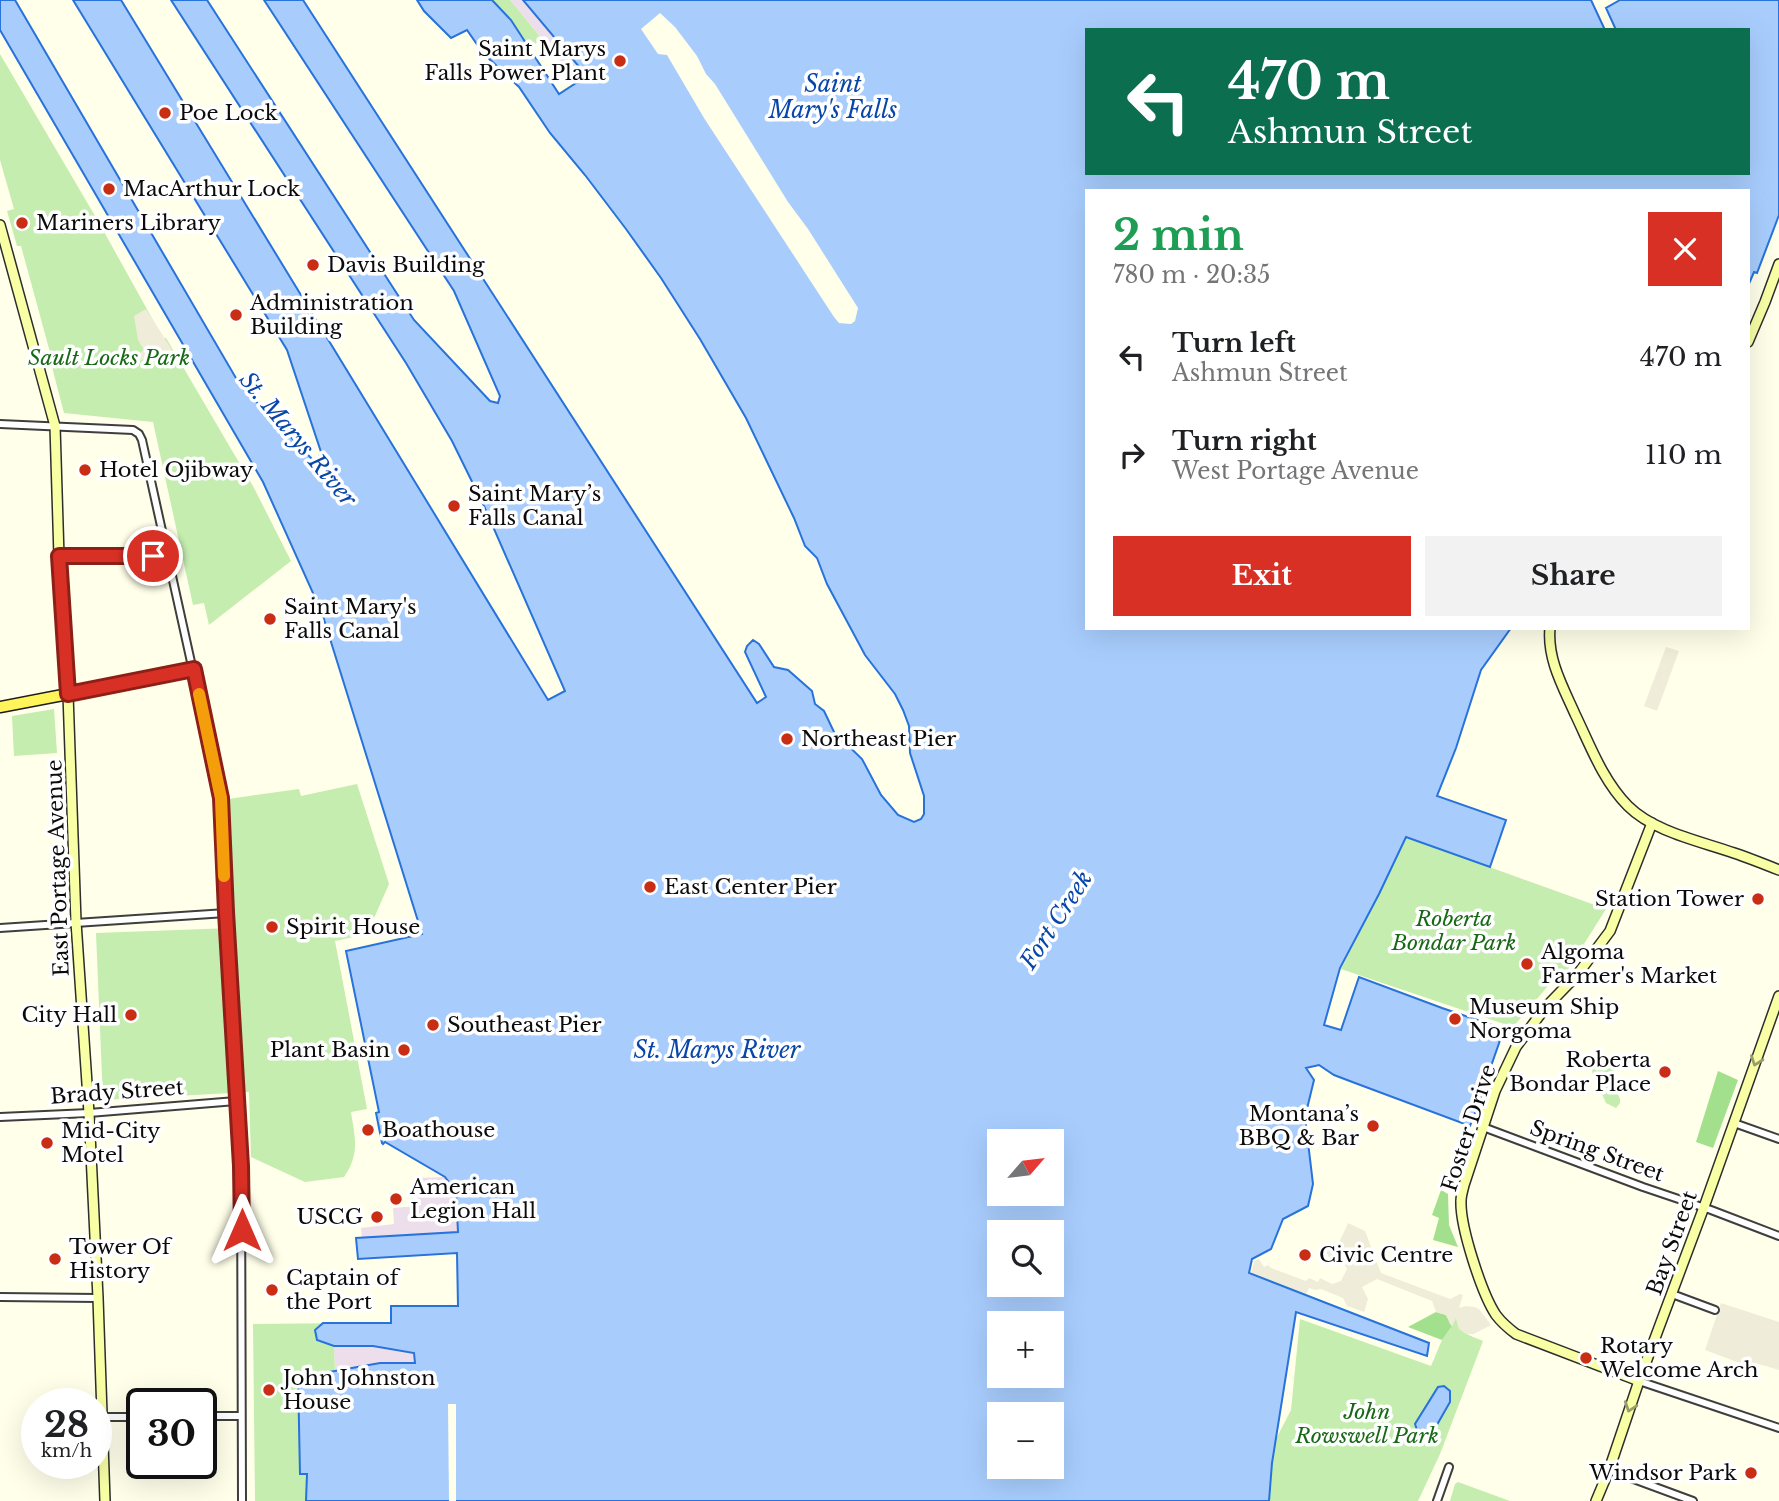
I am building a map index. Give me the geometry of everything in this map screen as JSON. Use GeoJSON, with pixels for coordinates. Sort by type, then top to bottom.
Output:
{"type":"FeatureCollection","features":[{"type":"Feature","properties":{"kind":"main road"},"geometry":{"type":"LineString","coordinates":[[0,707],[68,694]]}},
{"type":"Feature","properties":{"kind":"street","name":"East Portage Avenue"},"geometry":{"type":"LineString","coordinates":[[0,225],[55,426],[76,922],[89,1113],[101,1388]]}},
{"type":"Feature","properties":{"kind":"street"},"geometry":{"type":"LineString","coordinates":[[1750,337],[1779,264]]}},
{"type":"Feature","properties":{"kind":"street"},"geometry":{"type":"LineString","coordinates":[[0,424],[134,430],[139,434],[194,669],[221,798],[241,1166],[242,1501]]}},
{"type":"Feature","properties":{"kind":"street"},"geometry":{"type":"LineString","coordinates":[[59,556],[167,556]]}},
{"type":"Feature","properties":{"kind":"street"},"geometry":{"type":"LineString","coordinates":[[1550,630],[1549,639],[1557,674],[1599,765],[1610,785],[1629,807],[1652,823],[1684,837],[1779,870]]}},
{"type":"Feature","properties":{"kind":"street"},"geometry":{"type":"LineString","coordinates":[[68,694],[194,669]]}},
{"type":"Feature","properties":{"kind":"street","name":"Foster Drive"},"geometry":{"type":"LineString","coordinates":[[1639,1381],[1516,1334],[1505,1326],[1495,1314],[1482,1287],[1462,1222],[1461,1200],[1483,1127],[1516,1047],[1545,1008],[1577,975],[1609,931],[1652,823]]}},
{"type":"Feature","properties":{"kind":"street"},"geometry":{"type":"LineString","coordinates":[[0,928],[226,912]]}},
{"type":"Feature","properties":{"kind":"street","name":"Bay Street"},"geometry":{"type":"LineString","coordinates":[[1596,1501],[1779,996]]}},
{"type":"Feature","properties":{"kind":"street","name":"Brady Street"},"geometry":{"type":"LineString","coordinates":[[0,1117],[236,1101]]}},
{"type":"Feature","properties":{"kind":"street"},"geometry":{"type":"LineString","coordinates":[[1734,1123],[1779,1139]]}},
{"type":"Feature","properties":{"kind":"street","name":"Spring Street"},"geometry":{"type":"LineString","coordinates":[[1483,1127],[1779,1236]]}},
{"type":"Feature","properties":{"kind":"street"},"geometry":{"type":"LineString","coordinates":[[1672,1294],[1715,1310]]}},
{"type":"Feature","properties":{"kind":"street"},"geometry":{"type":"LineString","coordinates":[[0,1297],[98,1298]]}},
{"type":"Feature","properties":{"kind":"street"},"geometry":{"type":"LineString","coordinates":[[1639,1381],[1779,1429]]}},
{"type":"Feature","properties":{"kind":"street"},"geometry":{"type":"LineString","coordinates":[[217,1416],[242,1416]]}},
{"type":"Feature","properties":{"kind":"street"},"geometry":{"type":"LineString","coordinates":[[1437,1501],[1450,1467]]}},
{"type":"Feature","properties":{"kind":"street"},"geometry":{"type":"LineString","coordinates":[[1609,1470],[1693,1501]]}},
{"type":"Feature","properties":{"kind":"street","name":"East Portage Avenue"},"geometry":{"type":"LineString","coordinates":[[104,1479],[105,1501]]}},
{"type":"Feature","properties":{"kind":"shaded area"},"geometry":{"type":"Polygon","coordinates":[[[510,0],[523,0],[582,69],[574,74],[570,73],[510,0]]]}},
{"type":"Feature","properties":{"kind":"shaded area"},"geometry":{"type":"Polygon","coordinates":[[[146,309],[179,361],[173,364],[168,356],[163,359],[158,351],[140,361],[137,355],[144,350],[138,340],[134,316],[146,309]]]}},
{"type":"Feature","properties":{"kind":"shaded area"},"geometry":{"type":"Polygon","coordinates":[[[1666,647],[1679,651],[1657,711],[1644,706],[1666,647]]]}},
{"type":"Feature","properties":{"kind":"shaded area"},"geometry":{"type":"Polygon","coordinates":[[[445,1177],[456,1192],[458,1232],[362,1238],[361,1228],[394,1224],[393,1208],[418,1206],[417,1178],[445,1177]]]}},
{"type":"Feature","properties":{"kind":"shaded area"},"geometry":{"type":"Polygon","coordinates":[[[1348,1223],[1365,1231],[1381,1273],[1450,1299],[1463,1295],[1459,1308],[1466,1306],[1479,1309],[1491,1325],[1474,1334],[1467,1334],[1459,1329],[1456,1318],[1452,1326],[1446,1315],[1436,1312],[1432,1301],[1377,1279],[1362,1287],[1368,1299],[1364,1312],[1347,1306],[1343,1298],[1321,1289],[1309,1288],[1306,1295],[1251,1274],[1254,1261],[1259,1259],[1264,1267],[1268,1265],[1306,1281],[1309,1278],[1318,1282],[1320,1278],[1332,1284],[1341,1281],[1347,1269],[1344,1264],[1330,1260],[1326,1251],[1328,1243],[1338,1245],[1348,1223]]]}},
{"type":"Feature","properties":{"kind":"shaded area"},"geometry":{"type":"Polygon","coordinates":[[[1721,1303],[1779,1322],[1779,1370],[1755,1363],[1753,1368],[1705,1350],[1721,1303]]]}},
{"type":"Feature","properties":{"kind":"shaded area"},"geometry":{"type":"Polygon","coordinates":[[[334,1346],[373,1346],[402,1350],[414,1353],[415,1364],[380,1363],[335,1371],[334,1346]]]}},
{"type":"Feature","properties":{"kind":"green space"},"geometry":{"type":"Polygon","coordinates":[[[492,0],[510,0],[542,39],[529,48],[511,20],[492,0]]]}},
{"type":"Feature","properties":{"kind":"green space","name":"Sault Locks Park"},"geometry":{"type":"Polygon","coordinates":[[[0,54],[163,338],[166,338],[254,488],[291,561],[209,625],[204,603],[193,605],[153,422],[64,413],[21,246],[17,246],[7,211],[14,209],[0,160],[0,54]]]}},
{"type":"Feature","properties":{"kind":"green space"},"geometry":{"type":"Polygon","coordinates":[[[54,709],[57,753],[14,756],[12,716],[54,709]]]}},
{"type":"Feature","properties":{"kind":"green space"},"geometry":{"type":"Polygon","coordinates":[[[357,784],[389,884],[367,934],[335,941],[367,1109],[351,1112],[354,1153],[344,1177],[305,1182],[251,1157],[249,1092],[103,1100],[96,933],[232,928],[221,800],[299,789],[301,796],[357,784]]]}},
{"type":"Feature","properties":{"kind":"green space","name":"Roberta Bondar Park"},"geometry":{"type":"Polygon","coordinates":[[[1406,837],[1606,909],[1567,971],[1554,979],[1513,1027],[1341,969],[1406,837]]]}},
{"type":"Feature","properties":{"kind":"green space"},"geometry":{"type":"Polygon","coordinates":[[[1611,1059],[1614,1070],[1612,1081],[1620,1099],[1616,1108],[1606,1103],[1592,1072],[1594,1064],[1611,1059]]]}},
{"type":"Feature","properties":{"kind":"green space"},"geometry":{"type":"Polygon","coordinates":[[[1718,1071],[1738,1080],[1713,1148],[1696,1142],[1718,1071]]]}},
{"type":"Feature","properties":{"kind":"green space"},"geometry":{"type":"Polygon","coordinates":[[[1441,1190],[1448,1194],[1449,1225],[1458,1247],[1433,1240],[1439,1218],[1432,1215],[1441,1190]]]}},
{"type":"Feature","properties":{"kind":"green space"},"geometry":{"type":"Polygon","coordinates":[[[1436,1312],[1446,1315],[1452,1326],[1442,1340],[1408,1327],[1436,1312]]]}},
{"type":"Feature","properties":{"kind":"green space","name":"John Rowswell Park"},"geometry":{"type":"Polygon","coordinates":[[[1456,1316],[1461,1330],[1483,1341],[1440,1454],[1418,1501],[1269,1501],[1276,1439],[1291,1410],[1300,1319],[1431,1366],[1456,1316]]]}},
{"type":"Feature","properties":{"kind":"green space"},"geometry":{"type":"Polygon","coordinates":[[[352,1323],[338,1332],[334,1346],[335,1371],[298,1375],[300,1473],[307,1473],[306,1501],[255,1501],[253,1324],[352,1323]]]}},
{"type":"Feature","properties":{"kind":"green space"},"geometry":{"type":"Polygon","coordinates":[[[1458,1482],[1510,1501],[1450,1501],[1458,1482]]]}},
{"type":"Feature","properties":{"kind":"water","name":"St. Marys River"},"geometry":{"type":"Polygon","coordinates":[[[0,0],[15,0],[240,385],[312,459],[318,459],[321,452],[287,350],[73,0],[121,0],[548,700],[565,691],[484,506],[452,441],[406,363],[171,0],[207,0],[414,320],[490,401],[498,403],[500,396],[454,291],[264,0],[303,0],[757,703],[766,697],[745,652],[753,640],[759,644],[774,667],[788,670],[812,691],[815,704],[824,711],[834,732],[862,759],[881,795],[898,815],[914,822],[924,814],[924,796],[910,753],[909,726],[903,710],[895,694],[865,655],[827,584],[817,558],[805,546],[746,418],[700,339],[626,229],[550,133],[519,87],[483,53],[467,30],[451,38],[424,11],[417,0],[492,0],[511,20],[559,94],[579,81],[574,74],[581,69],[523,0],[1591,0],[1604,28],[1085,28],[1085,175],[1750,175],[1750,28],[1615,28],[1606,8],[1620,0],[1779,0],[1779,215],[1757,273],[1754,272],[1750,281],[1750,189],[1085,189],[1085,630],[1510,630],[1481,670],[1456,748],[1437,796],[1506,820],[1490,867],[1406,837],[1340,968],[1324,1025],[1341,1030],[1359,977],[1504,1029],[1491,1066],[1485,1069],[1479,1088],[1482,1094],[1470,1126],[1334,1075],[1319,1065],[1306,1068],[1314,1080],[1305,1117],[1313,1184],[1308,1206],[1283,1219],[1271,1249],[1252,1259],[1249,1273],[1429,1343],[1427,1356],[1296,1312],[1272,1463],[1269,1501],[306,1501],[307,1474],[300,1474],[298,1375],[380,1363],[415,1363],[414,1353],[373,1346],[334,1346],[317,1340],[315,1330],[323,1323],[391,1323],[391,1306],[458,1306],[457,1253],[358,1259],[356,1238],[458,1232],[456,1192],[445,1177],[385,1142],[382,1143],[376,1113],[379,1112],[346,951],[422,934],[322,613],[263,482],[0,30],[0,0]]]}},
{"type":"Feature","properties":{"kind":"water"},"geometry":{"type":"Polygon","coordinates":[[[1444,1386],[1450,1391],[1450,1402],[1434,1430],[1417,1430],[1415,1424],[1438,1387],[1444,1386]]]}},
{"type":"Feature","properties":{"kind":"pier"},"geometry":{"type":"Polygon","coordinates":[[[660,13],[675,27],[697,56],[706,74],[715,84],[858,308],[855,321],[851,324],[839,323],[834,317],[704,118],[667,55],[658,54],[641,29],[660,13]]]}},
{"type":"Feature","properties":{"kind":"pier"},"geometry":{"type":"Polygon","coordinates":[[[448,1404],[456,1404],[456,1501],[449,1501],[448,1404]]]}},
{"type":"Feature","properties":{"kind":"slow traffic"},"geometry":{"type":"LineString","coordinates":[[199,694],[221,798],[224,876]]}},
{"type":"Feature","properties":{"kind":"place","name":"Saint Marys Falls Power Plant"},"geometry":{"type":"Point","coordinates":[620,61]}},
{"type":"Feature","properties":{"kind":"place","name":"Poe Lock"},"geometry":{"type":"Point","coordinates":[165,113]}},
{"type":"Feature","properties":{"kind":"place","name":"MacArthur Lock"},"geometry":{"type":"Point","coordinates":[109,189]}},
{"type":"Feature","properties":{"kind":"place","name":"Mariners Library"},"geometry":{"type":"Point","coordinates":[22,223]}},
{"type":"Feature","properties":{"kind":"place","name":"Davis Building"},"geometry":{"type":"Point","coordinates":[313,265]}},
{"type":"Feature","properties":{"kind":"place","name":"Administration Building"},"geometry":{"type":"Point","coordinates":[236,315]}},
{"type":"Feature","properties":{"kind":"place","name":"Hotel Ojibway"},"geometry":{"type":"Point","coordinates":[85,470]}},
{"type":"Feature","properties":{"kind":"place","name":"Saint Mary’s Falls Canal"},"geometry":{"type":"Point","coordinates":[454,506]}},
{"type":"Feature","properties":{"kind":"place","name":"Saint Mary's Falls Canal"},"geometry":{"type":"Point","coordinates":[270,619]}},
{"type":"Feature","properties":{"kind":"place","name":"Northeast Pier"},"geometry":{"type":"Point","coordinates":[787,739]}},
{"type":"Feature","properties":{"kind":"place","name":"East Center Pier"},"geometry":{"type":"Point","coordinates":[650,887]}},
{"type":"Feature","properties":{"kind":"place","name":"Station Tower"},"geometry":{"type":"Point","coordinates":[1758,899]}},
{"type":"Feature","properties":{"kind":"place","name":"Spirit House"},"geometry":{"type":"Point","coordinates":[272,927]}},
{"type":"Feature","properties":{"kind":"place","name":"Algoma Farmer's Market"},"geometry":{"type":"Point","coordinates":[1527,964]}},
{"type":"Feature","properties":{"kind":"place","name":"City Hall"},"geometry":{"type":"Point","coordinates":[131,1015]}},
{"type":"Feature","properties":{"kind":"place","name":"Museum Ship Norgoma"},"geometry":{"type":"Point","coordinates":[1455,1019]}},
{"type":"Feature","properties":{"kind":"place","name":"Southeast Pier"},"geometry":{"type":"Point","coordinates":[433,1025]}},
{"type":"Feature","properties":{"kind":"place","name":"Plant Basin"},"geometry":{"type":"Point","coordinates":[404,1050]}},
{"type":"Feature","properties":{"kind":"place","name":"Roberta Bondar Place"},"geometry":{"type":"Point","coordinates":[1665,1072]}},
{"type":"Feature","properties":{"kind":"place","name":"Montana’s BBQ & Bar"},"geometry":{"type":"Point","coordinates":[1373,1126]}},
{"type":"Feature","properties":{"kind":"place","name":"Boathouse"},"geometry":{"type":"Point","coordinates":[368,1130]}},
{"type":"Feature","properties":{"kind":"place","name":"Mid-City Motel"},"geometry":{"type":"Point","coordinates":[47,1143]}},
{"type":"Feature","properties":{"kind":"place","name":"American Legion Hall"},"geometry":{"type":"Point","coordinates":[396,1199]}},
{"type":"Feature","properties":{"kind":"place","name":"USCG"},"geometry":{"type":"Point","coordinates":[377,1217]}},
{"type":"Feature","properties":{"kind":"place","name":"Civic Centre"},"geometry":{"type":"Point","coordinates":[1305,1255]}},
{"type":"Feature","properties":{"kind":"place","name":"Tower Of History"},"geometry":{"type":"Point","coordinates":[55,1259]}},
{"type":"Feature","properties":{"kind":"place","name":"Captain of the Port"},"geometry":{"type":"Point","coordinates":[272,1290]}},
{"type":"Feature","properties":{"kind":"place","name":"Rotary Welcome Arch"},"geometry":{"type":"Point","coordinates":[1586,1358]}},
{"type":"Feature","properties":{"kind":"place","name":"John Johnston House"},"geometry":{"type":"Point","coordinates":[269,1390]}},
{"type":"Feature","properties":{"kind":"place","name":"Windsor Park"},"geometry":{"type":"Point","coordinates":[1751,1473]}},
{"type":"Feature","properties":{"kind":"route"},"geometry":{"type":"LineString","coordinates":[[153,556],[59,556],[68,694],[194,669],[221,798],[241,1166],[242,1230]]}},
{"type":"Feature","properties":{"kind":"water label","name":"Saint Mary's Falls"},"geometry":{"type":"Point","coordinates":[833,97]}},
{"type":"Feature","properties":{"kind":"water label","name":"Fort Creek"},"geometry":{"type":"Point","coordinates":[1056,920]}}]}
